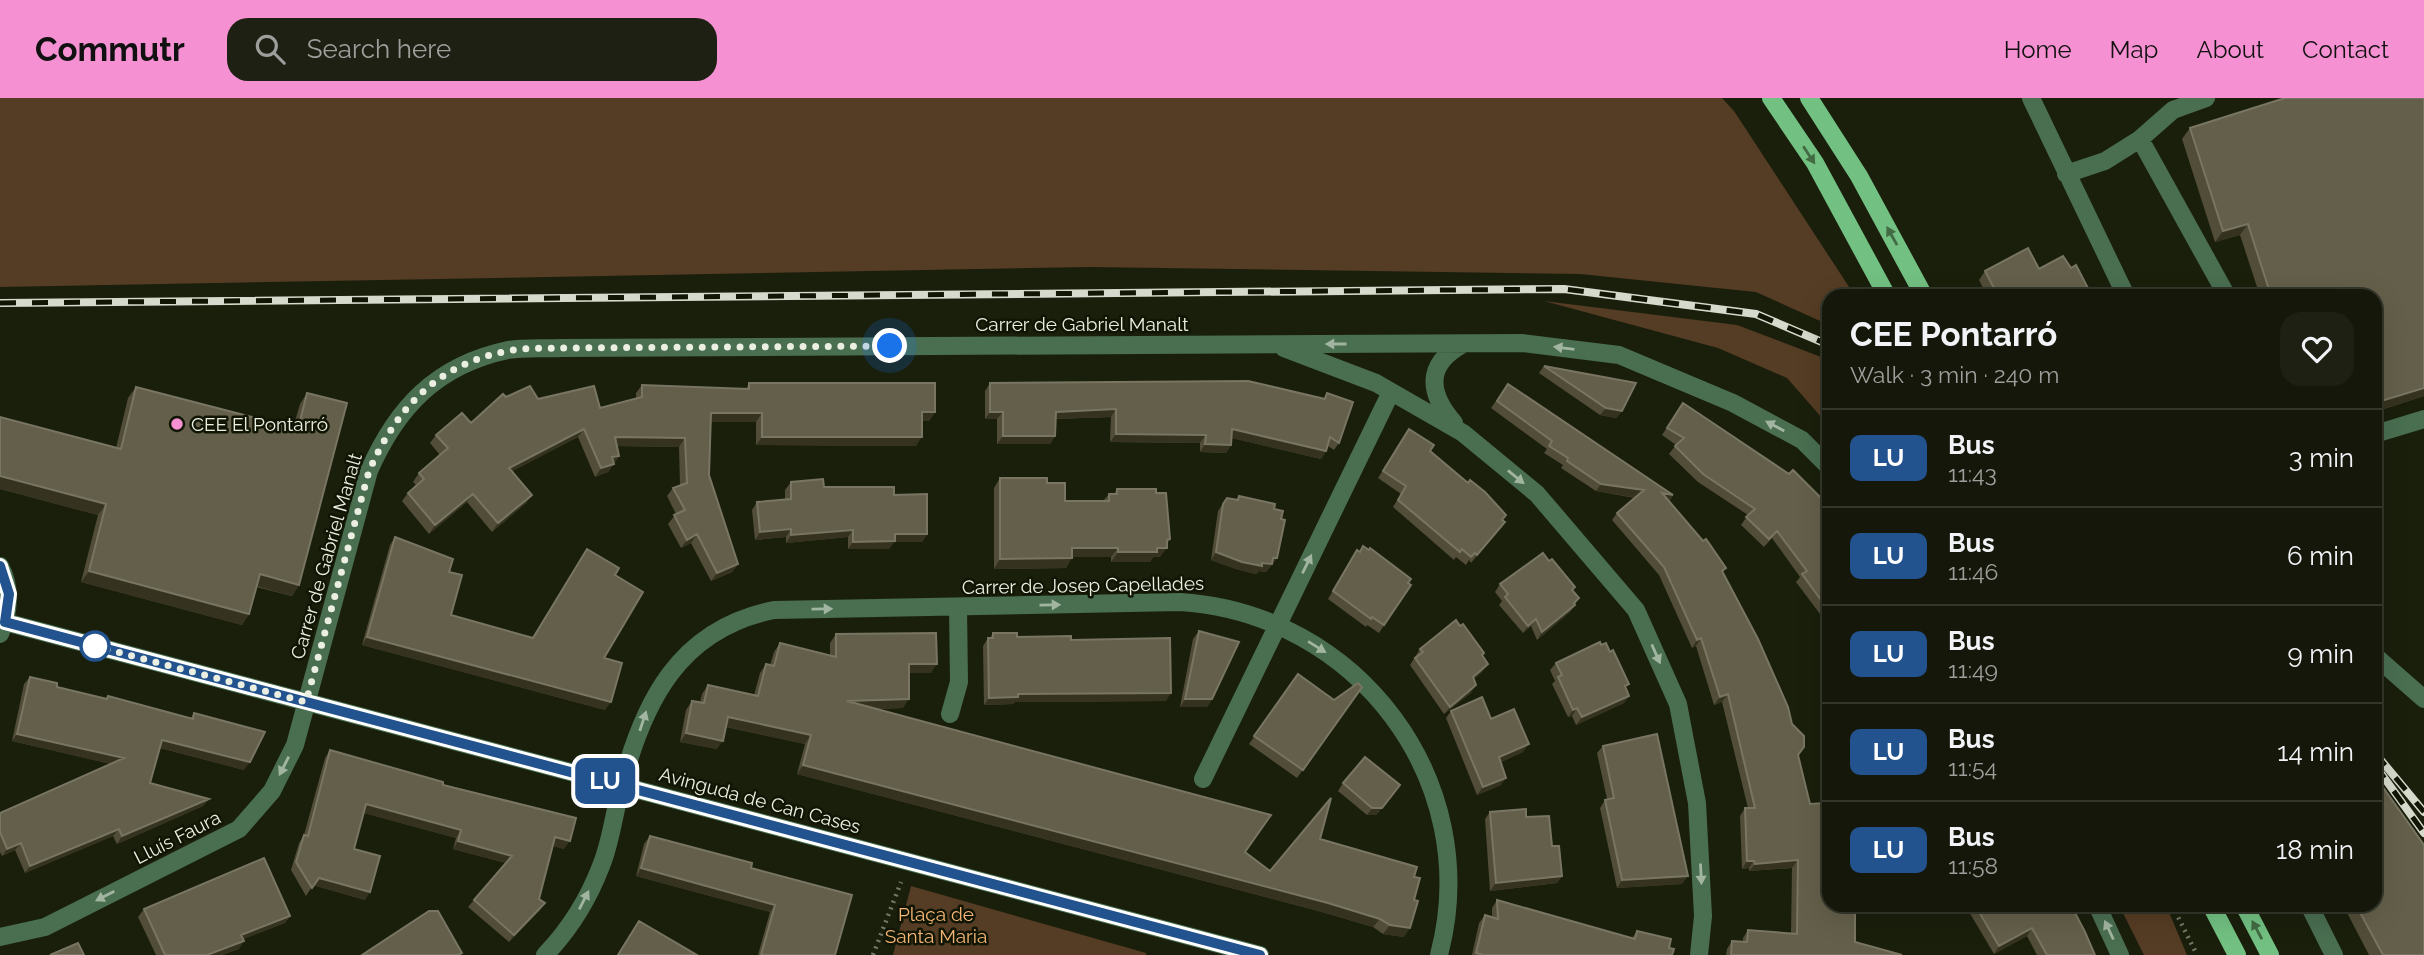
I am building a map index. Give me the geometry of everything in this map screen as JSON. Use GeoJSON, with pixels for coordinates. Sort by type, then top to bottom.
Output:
{"type":"FeatureCollection","features":[{"type":"Feature","properties":{"kind":"main road"},"geometry":{"type":"LineString","coordinates":[[1771,98],[1815,163],[1883,289]]}},
{"type":"Feature","properties":{"kind":"main road"},"geometry":{"type":"LineString","coordinates":[[1808,98],[1859,176],[1920,289]]}},
{"type":"Feature","properties":{"kind":"main road"},"geometry":{"type":"LineString","coordinates":[[2215,912],[2237,955]]}},
{"type":"Feature","properties":{"kind":"main road"},"geometry":{"type":"LineString","coordinates":[[2248,912],[2270,955]]}},
{"type":"Feature","properties":{"kind":"street"},"geometry":{"type":"LineString","coordinates":[[2031,98],[2123,289]]}},
{"type":"Feature","properties":{"kind":"street"},"geometry":{"type":"LineString","coordinates":[[2066,174],[2105,161],[2140,139],[2173,110],[2206,98]]}},
{"type":"Feature","properties":{"kind":"street"},"geometry":{"type":"LineString","coordinates":[[2140,139],[2223,289]]}},
{"type":"Feature","properties":{"kind":"street"},"geometry":{"type":"LineString","coordinates":[[1274,344],[1522,343],[1619,355],[1733,403],[1802,440],[1822,460]]}},
{"type":"Feature","properties":{"kind":"street","name":"Carrer de Gabriel Manalt"},"geometry":{"type":"LineString","coordinates":[[306,702],[369,471],[380,446],[390,427],[418,396],[449,371],[480,358],[511,350],[561,348],[1274,344],[1376,383],[1463,433],[1537,494],[1636,610],[1678,704],[1697,803],[1703,916],[1699,955]]}},
{"type":"Feature","properties":{"kind":"street"},"geometry":{"type":"LineString","coordinates":[[1463,344],[1451,350],[1432,383],[1437,403],[1463,433]]}},
{"type":"Feature","properties":{"kind":"street"},"geometry":{"type":"LineString","coordinates":[[1203,779],[1391,391]]}},
{"type":"Feature","properties":{"kind":"street"},"geometry":{"type":"LineString","coordinates":[[2382,432],[2424,419]]}},
{"type":"Feature","properties":{"kind":"street"},"geometry":{"type":"LineString","coordinates":[[0,566],[9,594],[3,628]]}},
{"type":"Feature","properties":{"kind":"street","name":"Carrer de Josep Capellades"},"geometry":{"type":"LineString","coordinates":[[545,955],[570,928],[602,864],[621,785],[648,704],[689,654],[734,623],[774,610],[1180,602],[1225,606],[1277,626],[1321,649],[1364,682],[1407,734],[1420,759],[1440,816],[1444,841],[1447,922],[1439,955]]}},
{"type":"Feature","properties":{"kind":"street"},"geometry":{"type":"LineString","coordinates":[[950,714],[959,682],[958,607]]}},
{"type":"Feature","properties":{"kind":"street","name":"Avinguda de Can Cases"},"geometry":{"type":"LineString","coordinates":[[3,628],[306,702],[1260,955]]}},
{"type":"Feature","properties":{"kind":"street"},"geometry":{"type":"LineString","coordinates":[[2382,662],[2424,699]]}},
{"type":"Feature","properties":{"kind":"street","name":"Lluís Faura"},"geometry":{"type":"LineString","coordinates":[[0,937],[45,927],[239,829],[271,791],[295,745],[306,702]]}},
{"type":"Feature","properties":{"kind":"street"},"geometry":{"type":"LineString","coordinates":[[2100,912],[2120,955]]}},
{"type":"Feature","properties":{"kind":"street"},"geometry":{"type":"LineString","coordinates":[[2312,912],[2334,955]]}},
{"type":"Feature","properties":{"kind":"path"},"geometry":{"type":"LineString","coordinates":[[873,955],[909,862]]}},
{"type":"Feature","properties":{"kind":"path"},"geometry":{"type":"LineString","coordinates":[[2176,912],[2197,955]]}},
{"type":"Feature","properties":{"kind":"green space"},"geometry":{"type":"Polygon","coordinates":[[[0,98],[1722,98],[1734,111],[1850,289],[1822,289],[1822,322],[1756,292],[1580,274],[1090,267],[0,287],[0,98]]]}},
{"type":"Feature","properties":{"kind":"green space"},"geometry":{"type":"Polygon","coordinates":[[[1544,301],[1737,325],[1822,357],[1822,418],[1787,378],[1718,348],[1544,301]]]}},
{"type":"Feature","properties":{"kind":"green space","name":"Plaça de Santa Maria"},"geometry":{"type":"Polygon","coordinates":[[[911,886],[1146,953],[1146,955],[893,955],[911,886]]]}},
{"type":"Feature","properties":{"kind":"green space"},"geometry":{"type":"Polygon","coordinates":[[[2122,912],[2169,912],[2187,955],[2144,955],[2122,912]]]}},
{"type":"Feature","properties":{"kind":"building"},"geometry":{"type":"Polygon","coordinates":[[[2285,98],[2424,98],[2424,388],[2382,401],[2382,289],[2269,289],[2248,224],[2223,231],[2190,128],[2285,98]]]}},
{"type":"Feature","properties":{"kind":"building"},"geometry":{"type":"Polygon","coordinates":[[[2028,248],[2039,269],[2063,256],[2071,268],[2076,265],[2088,289],[1994,289],[1985,271],[2028,248]]]}},
{"type":"Feature","properties":{"kind":"building"},"geometry":{"type":"Polygon","coordinates":[[[1544,366],[1636,383],[1622,411],[1606,408],[1544,366]]]}},
{"type":"Feature","properties":{"kind":"building"},"geometry":{"type":"Polygon","coordinates":[[[1248,381],[1325,399],[1327,393],[1353,402],[1339,443],[1330,437],[1326,451],[1232,429],[1231,445],[1205,444],[1206,435],[1116,434],[1116,409],[1056,412],[1055,436],[1003,436],[1003,412],[990,412],[990,383],[1248,381]]]}},
{"type":"Feature","properties":{"kind":"building"},"geometry":{"type":"Polygon","coordinates":[[[749,383],[935,383],[935,412],[922,412],[922,437],[762,437],[762,413],[711,413],[709,475],[738,564],[717,573],[697,534],[687,540],[674,515],[685,510],[673,488],[687,483],[685,438],[615,437],[619,456],[612,457],[614,464],[601,468],[584,429],[509,468],[532,495],[498,523],[473,494],[435,525],[408,493],[424,479],[419,473],[448,448],[436,435],[462,413],[471,423],[503,394],[506,397],[530,386],[538,399],[594,386],[600,408],[642,397],[642,385],[749,389],[749,383]]]}},
{"type":"Feature","properties":{"kind":"building"},"geometry":{"type":"Polygon","coordinates":[[[1508,384],[1673,495],[1662,493],[1703,541],[1706,539],[1726,568],[1722,571],[1758,639],[1788,707],[1792,724],[1804,736],[1804,747],[1798,755],[1810,804],[1822,803],[1822,912],[1855,912],[1855,942],[1902,955],[1731,955],[1732,941],[1747,942],[1748,930],[1797,934],[1798,860],[1755,864],[1754,861],[1747,861],[1745,808],[1755,808],[1728,694],[1720,697],[1701,638],[1697,640],[1664,567],[1617,513],[1644,490],[1601,484],[1567,461],[1568,458],[1549,446],[1552,441],[1497,401],[1508,384]]]}},
{"type":"Feature","properties":{"kind":"building"},"geometry":{"type":"Polygon","coordinates":[[[136,387],[298,429],[307,393],[347,403],[299,585],[260,574],[249,614],[89,571],[106,504],[0,476],[0,417],[121,449],[136,387]]]}},
{"type":"Feature","properties":{"kind":"building"},"geometry":{"type":"Polygon","coordinates":[[[1683,403],[1789,474],[1793,470],[1822,499],[1822,601],[1802,574],[1807,571],[1777,531],[1769,539],[1746,517],[1755,509],[1703,474],[1675,446],[1684,438],[1667,428],[1683,403]]]}},
{"type":"Feature","properties":{"kind":"building"},"geometry":{"type":"Polygon","coordinates":[[[1409,429],[1434,445],[1430,451],[1468,483],[1470,480],[1485,492],[1506,515],[1502,520],[1505,522],[1477,555],[1475,553],[1471,557],[1462,549],[1460,552],[1398,500],[1406,486],[1383,471],[1409,429]]]}},
{"type":"Feature","properties":{"kind":"building"},"geometry":{"type":"Polygon","coordinates":[[[1000,478],[1047,478],[1047,483],[1065,483],[1065,501],[1109,501],[1109,494],[1117,494],[1117,489],[1156,489],[1156,493],[1166,493],[1170,539],[1167,540],[1167,548],[1157,548],[1157,552],[1118,552],[1118,548],[1072,548],[1072,558],[1000,559],[1000,478]]]}},
{"type":"Feature","properties":{"kind":"building"},"geometry":{"type":"Polygon","coordinates":[[[823,479],[824,487],[894,487],[894,495],[927,494],[927,534],[895,534],[895,541],[853,542],[853,530],[791,535],[791,529],[760,532],[757,502],[791,499],[791,482],[823,479]]]}},
{"type":"Feature","properties":{"kind":"building"},"geometry":{"type":"Polygon","coordinates":[[[1239,496],[1275,504],[1274,509],[1283,511],[1281,519],[1285,520],[1277,558],[1273,558],[1272,564],[1262,563],[1262,566],[1242,562],[1216,552],[1223,504],[1227,498],[1238,500],[1239,496]]]}},
{"type":"Feature","properties":{"kind":"building"},"geometry":{"type":"Polygon","coordinates":[[[395,537],[453,559],[449,572],[462,575],[451,615],[533,638],[587,549],[619,568],[615,575],[643,592],[604,658],[622,663],[611,702],[367,637],[395,537]]]}},
{"type":"Feature","properties":{"kind":"building"},"geometry":{"type":"Polygon","coordinates":[[[1363,546],[1369,550],[1370,548],[1411,579],[1408,583],[1411,585],[1384,625],[1372,617],[1371,619],[1333,591],[1357,550],[1360,552],[1363,546]]]}},
{"type":"Feature","properties":{"kind":"building"},"geometry":{"type":"Polygon","coordinates":[[[1543,553],[1549,561],[1552,559],[1575,587],[1572,590],[1579,598],[1575,605],[1542,632],[1536,619],[1528,626],[1505,597],[1508,594],[1500,584],[1543,553]]]}},
{"type":"Feature","properties":{"kind":"building"},"geometry":{"type":"Polygon","coordinates":[[[1456,620],[1460,626],[1463,624],[1484,653],[1482,655],[1488,664],[1473,677],[1476,685],[1450,707],[1415,658],[1423,652],[1420,649],[1456,620]]]}},
{"type":"Feature","properties":{"kind":"building"},"geometry":{"type":"Polygon","coordinates":[[[1199,631],[1239,642],[1212,699],[1185,699],[1199,631]]]}},
{"type":"Feature","properties":{"kind":"building"},"geometry":{"type":"Polygon","coordinates":[[[936,633],[937,664],[909,664],[909,699],[847,701],[1271,815],[1245,852],[1270,871],[1331,798],[1320,839],[1417,867],[1414,877],[1420,878],[1414,900],[1418,901],[1410,928],[1390,925],[1380,919],[1328,903],[803,765],[811,735],[728,717],[723,741],[686,733],[692,701],[704,703],[708,685],[758,696],[766,664],[774,666],[780,643],[836,657],[836,634],[936,633]]]}},
{"type":"Feature","properties":{"kind":"building"},"geometry":{"type":"Polygon","coordinates":[[[993,633],[1017,633],[1017,637],[1071,636],[1071,640],[1170,638],[1171,693],[1018,694],[1018,697],[989,698],[988,638],[993,638],[993,633]]]}},
{"type":"Feature","properties":{"kind":"building"},"geometry":{"type":"Polygon","coordinates":[[[1600,642],[1601,645],[1606,643],[1610,652],[1613,650],[1629,684],[1625,686],[1629,696],[1582,717],[1577,708],[1573,710],[1558,677],[1562,675],[1556,663],[1600,642]]]}},
{"type":"Feature","properties":{"kind":"building"},"geometry":{"type":"Polygon","coordinates":[[[1298,674],[1334,700],[1358,683],[1362,687],[1303,770],[1254,736],[1298,674]]]}},
{"type":"Feature","properties":{"kind":"building"},"geometry":{"type":"Polygon","coordinates":[[[30,677],[57,683],[57,687],[107,699],[108,696],[193,719],[194,713],[265,732],[250,762],[162,740],[150,783],[209,799],[122,836],[119,829],[30,866],[21,843],[7,849],[0,832],[0,813],[124,758],[17,734],[30,677]]]}},
{"type":"Feature","properties":{"kind":"building"},"geometry":{"type":"Polygon","coordinates":[[[1482,697],[1491,719],[1514,709],[1529,744],[1499,757],[1506,778],[1483,787],[1451,711],[1482,697]]]}},
{"type":"Feature","properties":{"kind":"building"},"geometry":{"type":"Polygon","coordinates":[[[1657,734],[1688,876],[1622,880],[1605,800],[1614,798],[1603,746],[1657,734]]]}},
{"type":"Feature","properties":{"kind":"building"},"geometry":{"type":"Polygon","coordinates":[[[330,750],[443,782],[443,785],[576,818],[570,841],[555,837],[539,899],[545,903],[514,935],[474,900],[512,856],[458,841],[461,830],[366,804],[354,849],[380,856],[370,892],[319,878],[312,888],[296,862],[304,835],[308,836],[330,750]]]}},
{"type":"Feature","properties":{"kind":"building"},"geometry":{"type":"Polygon","coordinates":[[[1365,757],[1400,785],[1382,808],[1372,808],[1343,783],[1365,757]]]}},
{"type":"Feature","properties":{"kind":"building"},"geometry":{"type":"Polygon","coordinates":[[[2382,786],[2424,845],[2424,955],[2383,955],[2360,912],[2382,912],[2382,786]]]}},
{"type":"Feature","properties":{"kind":"building"},"geometry":{"type":"Polygon","coordinates":[[[1526,809],[1526,817],[1549,816],[1552,846],[1559,846],[1562,876],[1496,883],[1490,812],[1526,809]]]}},
{"type":"Feature","properties":{"kind":"building"},"geometry":{"type":"Polygon","coordinates":[[[650,836],[752,863],[751,868],[852,895],[835,955],[761,955],[775,905],[641,868],[650,836]]]}},
{"type":"Feature","properties":{"kind":"building"},"geometry":{"type":"Polygon","coordinates":[[[264,858],[290,916],[241,935],[244,941],[207,955],[165,955],[144,909],[264,858]]]}},
{"type":"Feature","properties":{"kind":"building"},"geometry":{"type":"Polygon","coordinates":[[[1497,900],[1635,939],[1637,931],[1671,939],[1669,948],[1674,949],[1672,955],[1476,953],[1485,915],[1498,919],[1497,900]]]}},
{"type":"Feature","properties":{"kind":"building"},"geometry":{"type":"Polygon","coordinates":[[[429,911],[438,911],[462,953],[362,955],[429,911]]]}},
{"type":"Feature","properties":{"kind":"building"},"geometry":{"type":"Polygon","coordinates":[[[1979,912],[2075,912],[2095,955],[2047,955],[2032,928],[1999,946],[1979,912]]]}},
{"type":"Feature","properties":{"kind":"building"},"geometry":{"type":"Polygon","coordinates":[[[639,921],[697,955],[618,955],[639,921]]]}},
{"type":"Feature","properties":{"kind":"building"},"geometry":{"type":"Polygon","coordinates":[[[78,943],[84,955],[50,955],[78,943]]]}},
{"type":"Feature","properties":{"kind":"railway"},"geometry":{"type":"LineString","coordinates":[[0,303],[1564,289],[1756,314],[1822,342]]}},
{"type":"Feature","properties":{"kind":"railway"},"geometry":{"type":"LineString","coordinates":[[2382,761],[2424,812]]}},
{"type":"Feature","properties":{"kind":"railway"},"geometry":{"type":"LineString","coordinates":[[2382,775],[2424,833]]}},
{"type":"Feature","properties":{"kind":"bus line","name":"LU"},"geometry":{"type":"LineString","coordinates":[[0,566],[9,594],[5,622],[1260,955]]}},
{"type":"Feature","properties":{"kind":"place","name":"CEE El Pontarró"},"geometry":{"type":"Point","coordinates":[177,424]}},
{"type":"Feature","properties":{"kind":"route"},"geometry":{"type":"LineString","coordinates":[[95,646],[306,702],[369,471],[380,446],[390,427],[408,405],[428,387],[449,371],[480,358],[511,350],[561,348],[890,346]]}}]}
